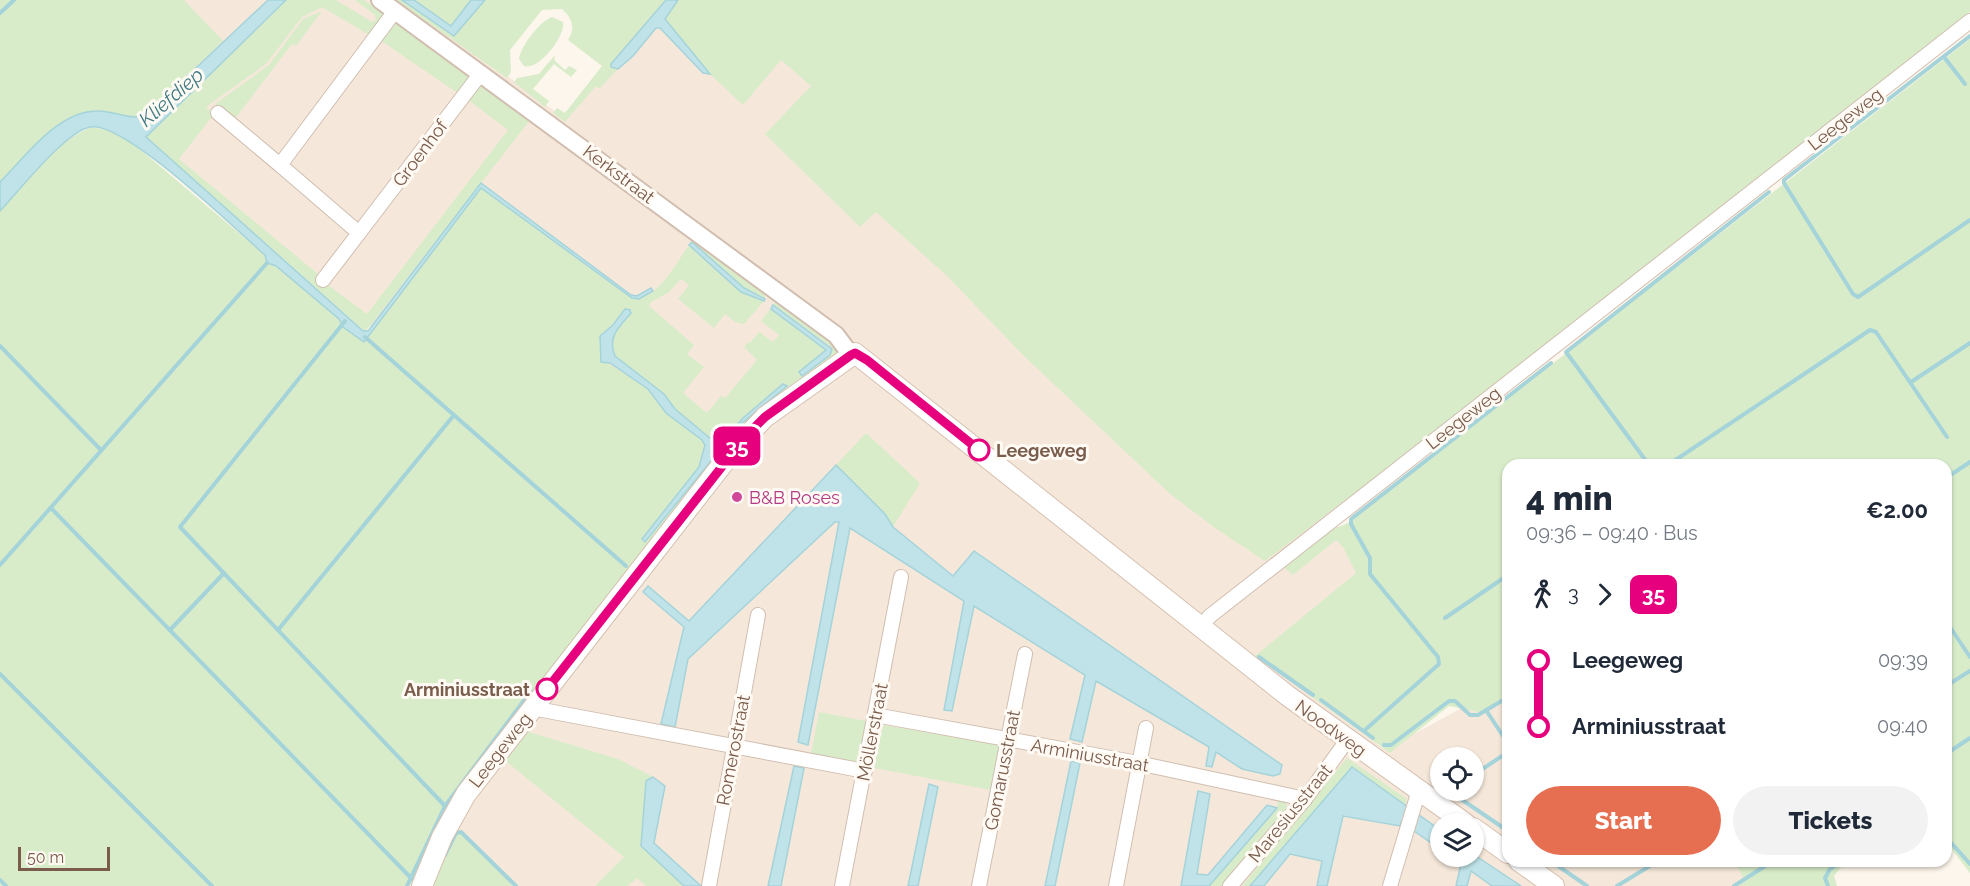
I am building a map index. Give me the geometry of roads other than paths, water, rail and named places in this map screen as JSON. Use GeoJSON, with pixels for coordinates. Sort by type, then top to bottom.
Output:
{"type":"FeatureCollection","features":[{"type":"Feature","properties":{"kind":"main road"},"geometry":{"type":"LineString","coordinates":[[851,355],[855,353],[867,360],[1199,628]]}},
{"type":"Feature","properties":{"kind":"main road","name":"Leegeweg"},"geometry":{"type":"LineString","coordinates":[[422,886],[457,808],[532,708],[746,436],[765,417],[851,355]]}},
{"type":"Feature","properties":{"kind":"main road","name":"Noodweg"},"geometry":{"type":"LineString","coordinates":[[1199,628],[1348,739],[1416,796],[1446,813]]}},
{"type":"Feature","properties":{"kind":"main road"},"geometry":{"type":"LineString","coordinates":[[1484,836],[1502,849]]}},
{"type":"Feature","properties":{"kind":"main road"},"geometry":{"type":"LineString","coordinates":[[1529,876],[1554,886]]}},
{"type":"Feature","properties":{"kind":"street","name":"Kerkstraat"},"geometry":{"type":"LineString","coordinates":[[380,0],[836,335],[851,355]]}},
{"type":"Feature","properties":{"kind":"street"},"geometry":{"type":"LineString","coordinates":[[280,165],[395,11]]}},
{"type":"Feature","properties":{"kind":"street","name":"Leegeweg"},"geometry":{"type":"LineString","coordinates":[[1199,628],[1209,616],[1970,21]]}},
{"type":"Feature","properties":{"kind":"street","name":"Groenhof"},"geometry":{"type":"LineString","coordinates":[[323,280],[481,73]]}},
{"type":"Feature","properties":{"kind":"street"},"geometry":{"type":"LineString","coordinates":[[218,113],[359,233]]}},
{"type":"Feature","properties":{"kind":"street","name":"Möllerstraat"},"geometry":{"type":"LineString","coordinates":[[842,886],[902,577]]}},
{"type":"Feature","properties":{"kind":"street","name":"Romerostraat"},"geometry":{"type":"LineString","coordinates":[[709,886],[758,615]]}},
{"type":"Feature","properties":{"kind":"street","name":"Gomarusstraat"},"geometry":{"type":"LineString","coordinates":[[979,886],[1025,654]]}},
{"type":"Feature","properties":{"kind":"street"},"geometry":{"type":"LineString","coordinates":[[532,708],[865,771]]}},
{"type":"Feature","properties":{"kind":"street","name":"Arminiusstraat"},"geometry":{"type":"LineString","coordinates":[[875,715],[1138,763],[1305,799]]}},
{"type":"Feature","properties":{"kind":"street"},"geometry":{"type":"LineString","coordinates":[[1116,886],[1146,728]]}},
{"type":"Feature","properties":{"kind":"street","name":"Maresiusstraat"},"geometry":{"type":"LineString","coordinates":[[1230,886],[1305,799],[1348,739]]}},
{"type":"Feature","properties":{"kind":"street"},"geometry":{"type":"LineString","coordinates":[[1390,886],[1416,796]]}},
{"type":"Feature","properties":{"kind":"water","name":"Kliefdiep"},"geometry":{"type":"Polygon","coordinates":[[[268,0],[286,0],[146,137],[363,331],[368,331],[481,183],[631,295],[637,296],[651,288],[653,291],[639,299],[632,298],[481,188],[364,342],[343,327],[339,319],[276,266],[267,263],[265,255],[153,158],[106,129],[90,127],[68,139],[0,211],[0,182],[55,127],[82,113],[96,111],[134,117],[146,115],[268,0]]]}},
{"type":"Feature","properties":{"kind":"water"},"geometry":{"type":"Polygon","coordinates":[[[402,0],[414,0],[451,26],[471,0],[485,0],[454,36],[402,0]]]}},
{"type":"Feature","properties":{"kind":"water"},"geometry":{"type":"Polygon","coordinates":[[[666,0],[678,0],[665,19],[710,74],[703,73],[660,28],[656,28],[633,56],[618,69],[611,67],[611,64],[666,0]]]}},
{"type":"Feature","properties":{"kind":"water"},"geometry":{"type":"Polygon","coordinates":[[[692,242],[744,288],[765,299],[764,301],[741,292],[689,245],[692,242]]]}},
{"type":"Feature","properties":{"kind":"water"},"geometry":{"type":"Polygon","coordinates":[[[773,305],[832,349],[830,355],[802,376],[799,372],[826,350],[771,309],[773,305]]]}},
{"type":"Feature","properties":{"kind":"water"},"geometry":{"type":"Polygon","coordinates":[[[625,309],[630,310],[631,313],[613,338],[615,356],[664,394],[675,409],[717,444],[721,444],[743,418],[783,384],[787,386],[742,423],[645,542],[642,539],[699,467],[705,445],[702,440],[666,413],[648,389],[610,363],[601,362],[600,336],[613,325],[625,309]]]}},
{"type":"Feature","properties":{"kind":"water"},"geometry":{"type":"Polygon","coordinates":[[[836,465],[885,514],[893,527],[953,576],[974,551],[1282,765],[1280,774],[1273,776],[1242,769],[1216,752],[1212,767],[1206,766],[1209,747],[1096,681],[1082,742],[1070,739],[1085,675],[974,606],[952,711],[944,710],[964,601],[850,528],[808,745],[798,742],[839,522],[835,522],[688,659],[675,727],[661,724],[684,627],[643,592],[648,586],[689,621],[836,465]]]}},
{"type":"Feature","properties":{"kind":"water"},"geometry":{"type":"Polygon","coordinates":[[[1071,761],[1080,763],[1055,886],[1045,886],[1071,761]]]}},
{"type":"Feature","properties":{"kind":"water"},"geometry":{"type":"Polygon","coordinates":[[[794,766],[804,768],[781,886],[768,886],[794,766]]]}},
{"type":"Feature","properties":{"kind":"water"},"geometry":{"type":"Polygon","coordinates":[[[1352,767],[1430,823],[1430,842],[1401,822],[1400,826],[1343,816],[1327,886],[1317,886],[1322,861],[1290,854],[1264,886],[1250,886],[1352,767]]]}},
{"type":"Feature","properties":{"kind":"water"},"geometry":{"type":"Polygon","coordinates":[[[653,777],[665,786],[654,843],[701,886],[684,886],[641,846],[646,781],[653,777]]]}},
{"type":"Feature","properties":{"kind":"water"},"geometry":{"type":"Polygon","coordinates":[[[929,784],[938,787],[918,886],[908,886],[929,784]]]}},
{"type":"Feature","properties":{"kind":"water"},"geometry":{"type":"Polygon","coordinates":[[[1198,791],[1210,794],[1197,874],[1208,875],[1267,805],[1277,808],[1209,886],[1181,886],[1198,791]]]}},
{"type":"Feature","properties":{"kind":"water"},"geometry":{"type":"Polygon","coordinates":[[[1484,861],[1521,886],[1492,886],[1471,871],[1467,886],[1456,886],[1460,867],[1484,867],[1484,861]]]}},
{"type":"Feature","properties":{"kind":"waterway"},"geometry":{"type":"LineString","coordinates":[[0,13],[14,0]]}},
{"type":"Feature","properties":{"kind":"waterway"},"geometry":{"type":"LineString","coordinates":[[1970,36],[1784,180],[1853,294],[1858,297],[1970,220]]}},
{"type":"Feature","properties":{"kind":"waterway"},"geometry":{"type":"LineString","coordinates":[[1944,57],[1965,84]]}},
{"type":"Feature","properties":{"kind":"waterway"},"geometry":{"type":"LineString","coordinates":[[1645,459],[1566,352],[1769,192]]}},
{"type":"Feature","properties":{"kind":"waterway"},"geometry":{"type":"LineString","coordinates":[[0,565],[267,263]]}},
{"type":"Feature","properties":{"kind":"waterway"},"geometry":{"type":"LineString","coordinates":[[345,321],[180,527],[445,806]]}},
{"type":"Feature","properties":{"kind":"waterway"},"geometry":{"type":"LineString","coordinates":[[1677,459],[1870,330],[1876,332],[1947,437]]}},
{"type":"Feature","properties":{"kind":"waterway"},"geometry":{"type":"LineString","coordinates":[[365,337],[626,566]]}},
{"type":"Feature","properties":{"kind":"waterway"},"geometry":{"type":"LineString","coordinates":[[1911,382],[1970,343]]}},
{"type":"Feature","properties":{"kind":"waterway"},"geometry":{"type":"LineString","coordinates":[[0,346],[100,449]]}},
{"type":"Feature","properties":{"kind":"waterway"},"geometry":{"type":"LineString","coordinates":[[1365,730],[1439,664],[1438,657],[1370,574],[1370,558],[1351,524],[1351,519],[1551,363]]}},
{"type":"Feature","properties":{"kind":"waterway"},"geometry":{"type":"LineString","coordinates":[[278,630],[454,415]]}},
{"type":"Feature","properties":{"kind":"waterway"},"geometry":{"type":"LineString","coordinates":[[1952,474],[1970,462]]}},
{"type":"Feature","properties":{"kind":"waterway"},"geometry":{"type":"LineString","coordinates":[[51,508],[412,879]]}},
{"type":"Feature","properties":{"kind":"waterway"},"geometry":{"type":"LineString","coordinates":[[170,630],[224,573]]}},
{"type":"Feature","properties":{"kind":"waterway"},"geometry":{"type":"LineString","coordinates":[[1445,618],[1502,579]]}},
{"type":"Feature","properties":{"kind":"waterway"},"geometry":{"type":"LineString","coordinates":[[1952,630],[1970,657]]}},
{"type":"Feature","properties":{"kind":"waterway"},"geometry":{"type":"LineString","coordinates":[[1259,657],[1313,695]]}},
{"type":"Feature","properties":{"kind":"waterway"},"geometry":{"type":"LineString","coordinates":[[1952,682],[1970,671]]}},
{"type":"Feature","properties":{"kind":"waterway"},"geometry":{"type":"LineString","coordinates":[[0,674],[212,886]]}},
{"type":"Feature","properties":{"kind":"waterway"},"geometry":{"type":"LineString","coordinates":[[407,886],[445,806],[531,691]]}},
{"type":"Feature","properties":{"kind":"waterway"},"geometry":{"type":"LineString","coordinates":[[1321,700],[1373,738]]}},
{"type":"Feature","properties":{"kind":"waterway"},"geometry":{"type":"LineString","coordinates":[[1384,745],[1391,745],[1449,701],[1455,701],[1470,715],[1478,715],[1502,701]]}},
{"type":"Feature","properties":{"kind":"waterway"},"geometry":{"type":"LineString","coordinates":[[1486,710],[1502,734]]}},
{"type":"Feature","properties":{"kind":"waterway"},"geometry":{"type":"LineString","coordinates":[[1952,750],[1970,738]]}},
{"type":"Feature","properties":{"kind":"waterway"},"geometry":{"type":"LineString","coordinates":[[1484,768],[1502,756]]}},
{"type":"Feature","properties":{"kind":"waterway"},"geometry":{"type":"LineString","coordinates":[[1464,801],[1502,827]]}},
{"type":"Feature","properties":{"kind":"waterway"},"geometry":{"type":"LineString","coordinates":[[445,855],[456,833],[461,832],[516,886]]}},
{"type":"Feature","properties":{"kind":"waterway"},"geometry":{"type":"LineString","coordinates":[[1952,844],[1970,864]]}},
{"type":"Feature","properties":{"kind":"waterway"},"geometry":{"type":"LineString","coordinates":[[1560,867],[1587,886]]}},
{"type":"Feature","properties":{"kind":"waterway"},"geometry":{"type":"LineString","coordinates":[[1617,886],[1648,867]]}},
{"type":"Feature","properties":{"kind":"waterway"},"geometry":{"type":"LineString","coordinates":[[1734,886],[1764,867]]}},
{"type":"Feature","properties":{"kind":"waterway"},"geometry":{"type":"LineString","coordinates":[[1828,886],[1825,878],[1833,867]]}},
{"type":"Feature","properties":{"kind":"waterway"},"geometry":{"type":"LineString","coordinates":[[0,880],[6,886]]}},
{"type":"Feature","properties":{"kind":"place","name":"Leegeweg"},"geometry":{"type":"Point","coordinates":[979,450]}},
{"type":"Feature","properties":{"kind":"place","name":"B&B Roses"},"geometry":{"type":"Point","coordinates":[737,497]}},
{"type":"Feature","properties":{"kind":"place","name":"Arminiusstraat"},"geometry":{"type":"Point","coordinates":[547,689]}}]}
